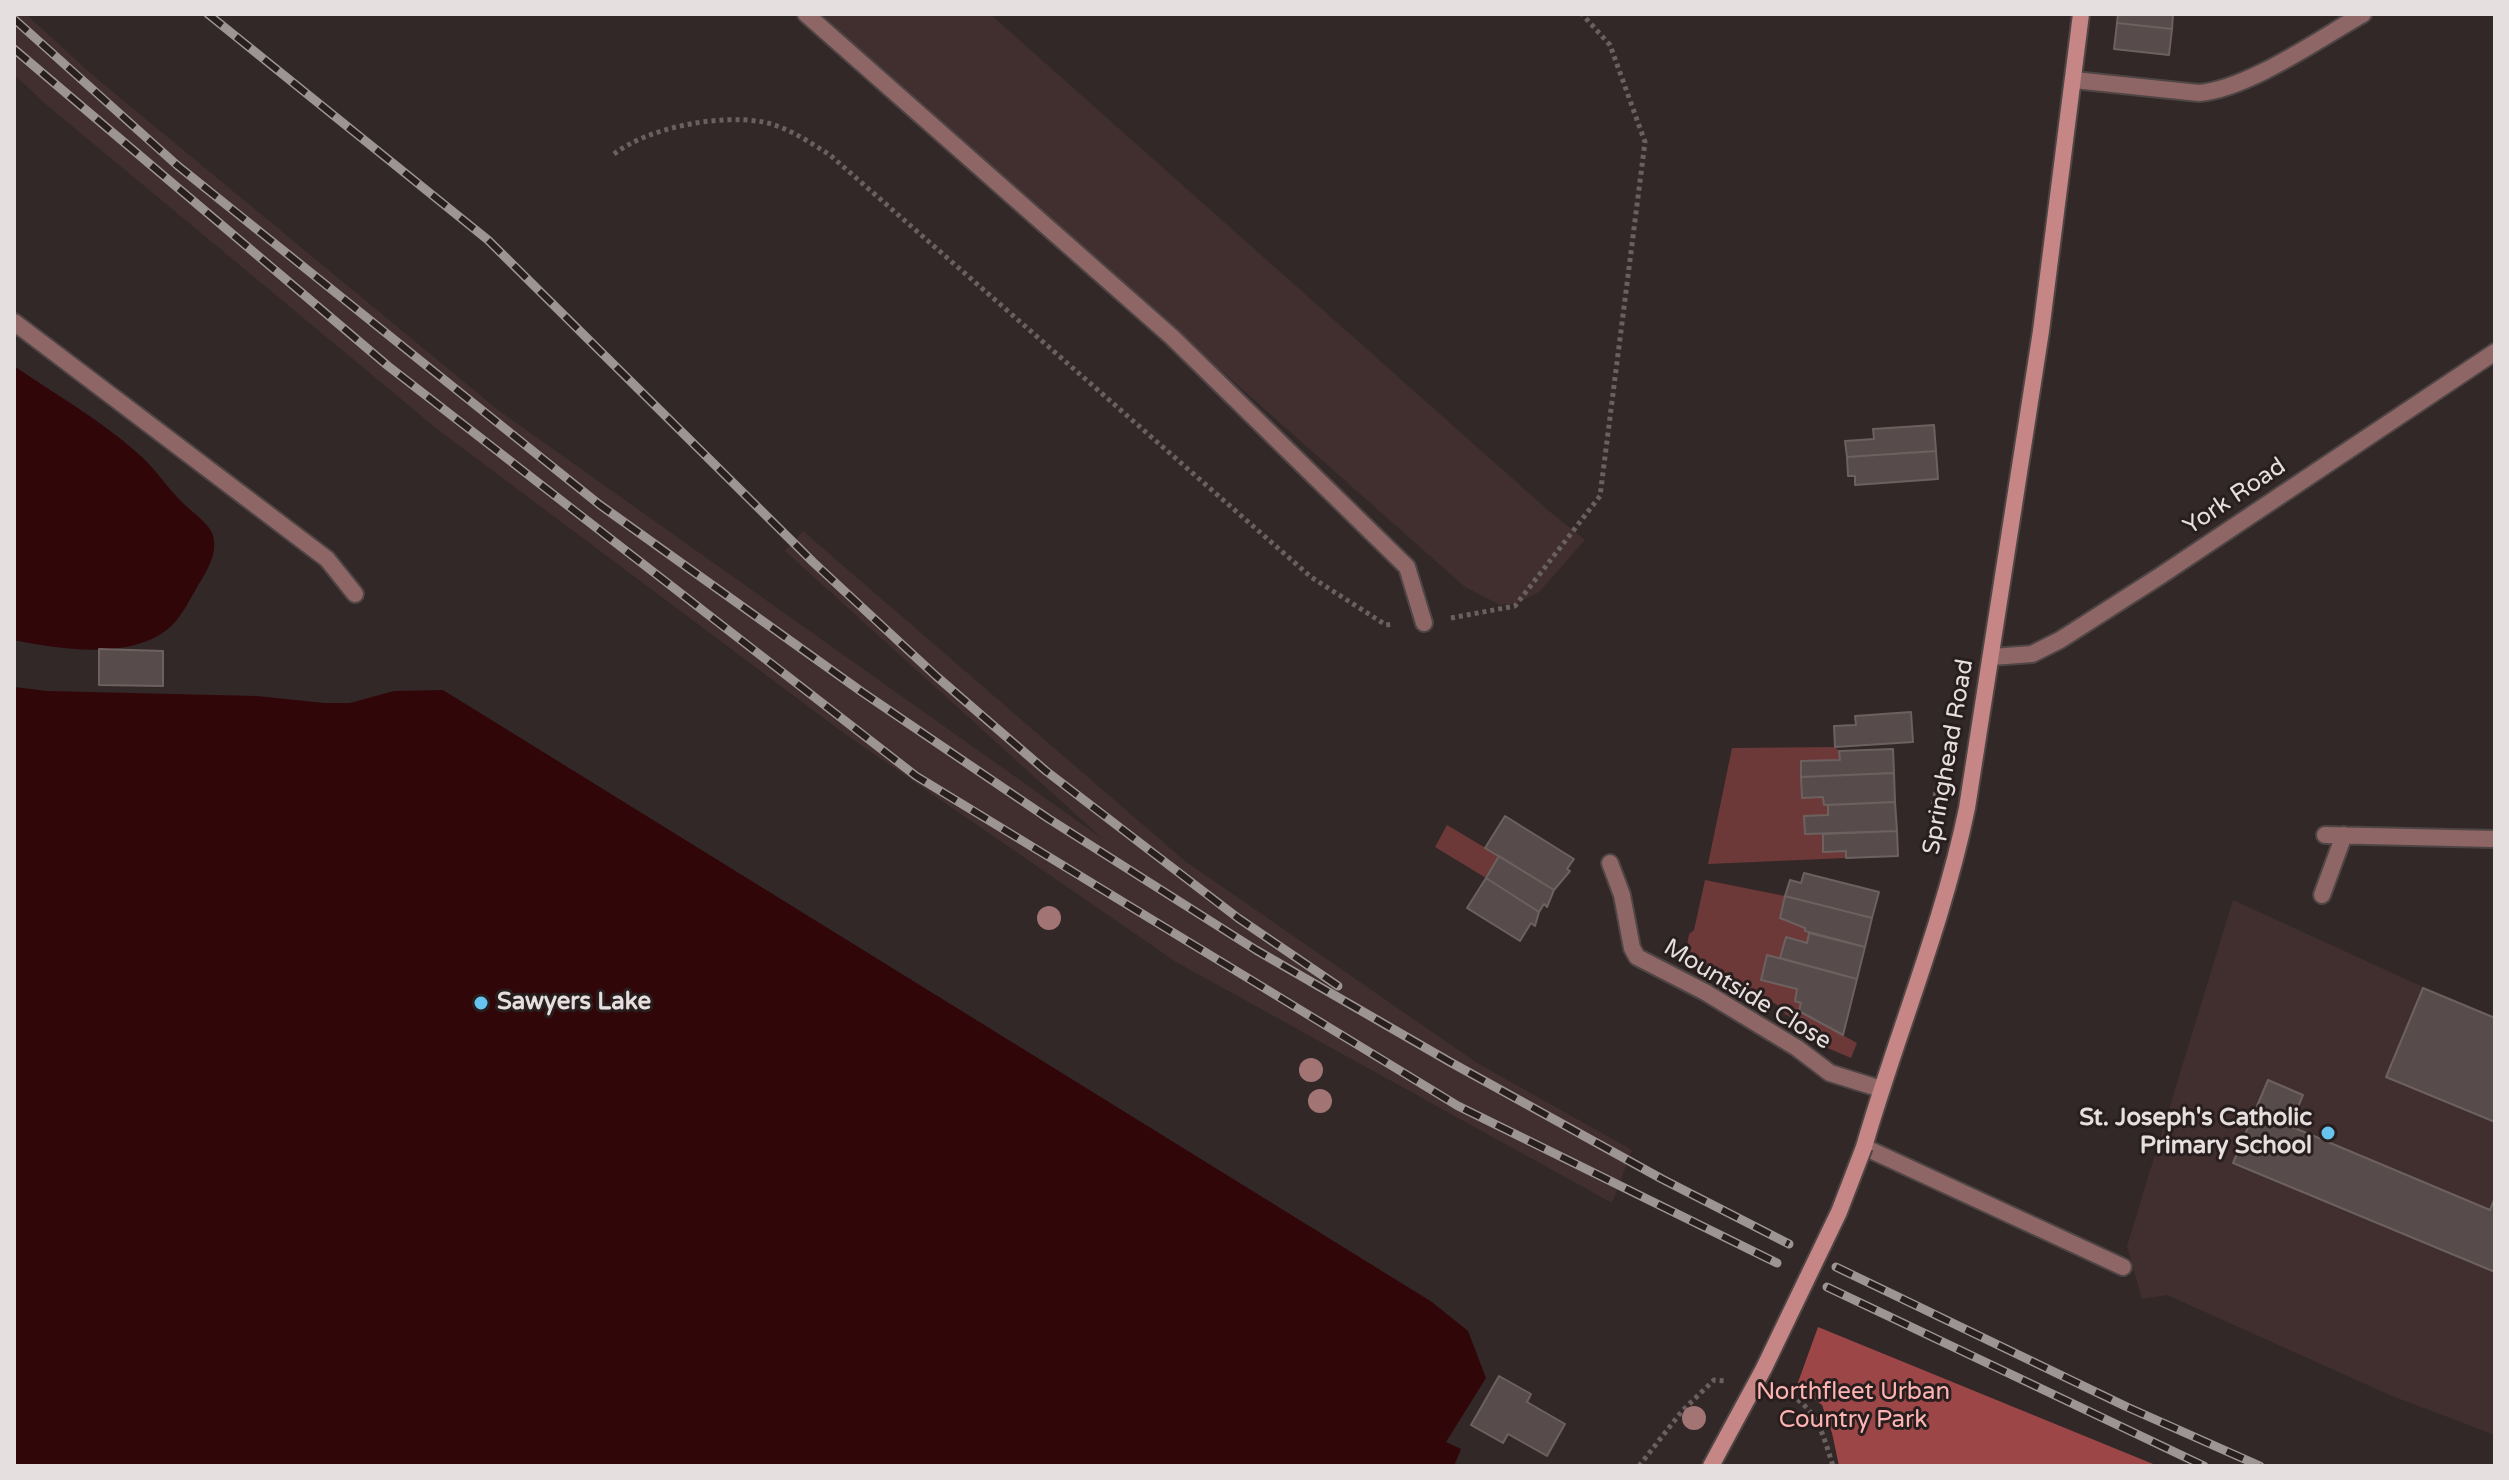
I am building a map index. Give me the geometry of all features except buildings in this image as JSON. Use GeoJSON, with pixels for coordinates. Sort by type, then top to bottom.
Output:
{"type":"FeatureCollection","features":[{"type":"Feature","properties":{"kind":"street"},"geometry":{"type":"LineString","coordinates":[[806,14],[1172,337],[1407,567],[1424,623]]}},
{"type":"Feature","properties":{"kind":"street","name":"Springhead Road"},"geometry":{"type":"LineString","coordinates":[[1711,1466],[1764,1368],[1839,1212],[1864,1147],[1952,873],[1972,779],[2041,331],[2081,14]]}},
{"type":"Feature","properties":{"kind":"street"},"geometry":{"type":"LineString","coordinates":[[2074,80],[2199,93],[2216,91],[2250,78],[2363,14]]}},
{"type":"Feature","properties":{"kind":"street"},"geometry":{"type":"LineString","coordinates":[[14,322],[327,559],[355,594]]}},
{"type":"Feature","properties":{"kind":"street","name":"York Road"},"geometry":{"type":"LineString","coordinates":[[1992,657],[2032,654],[2060,640],[2495,352]]}},
{"type":"Feature","properties":{"kind":"street"},"geometry":{"type":"LineString","coordinates":[[2325,835],[2495,839]]}},
{"type":"Feature","properties":{"kind":"street"},"geometry":{"type":"LineString","coordinates":[[2322,895],[2344,835]]}},
{"type":"Feature","properties":{"kind":"street","name":"Mountside Close"},"geometry":{"type":"LineString","coordinates":[[1610,863],[1622,895],[1632,948],[1637,957],[1705,992],[1797,1048],[1837,1077],[1881,1089]]}},
{"type":"Feature","properties":{"kind":"street"},"geometry":{"type":"LineString","coordinates":[[1864,1147],[2123,1267]]}},
{"type":"Feature","properties":{"kind":"path"},"geometry":{"type":"LineString","coordinates":[[614,154],[625,145],[675,127],[727,120],[763,123],[793,132],[830,155],[1311,577],[1386,625],[1424,623],[1515,606],[1600,496],[1645,142],[1610,45],[1582,14]]}},
{"type":"Feature","properties":{"kind":"path"},"geometry":{"type":"LineString","coordinates":[[1931,817],[1939,775]]}},
{"type":"Feature","properties":{"kind":"path"},"geometry":{"type":"LineString","coordinates":[[1639,1466],[1682,1411],[1714,1380],[1728,1383]]}},
{"type":"Feature","properties":{"kind":"path"},"geometry":{"type":"LineString","coordinates":[[1793,1395],[1818,1419],[1833,1466]]}},
{"type":"Feature","properties":{"kind":"shaded area"},"geometry":{"type":"Polygon","coordinates":[[[14,14],[26,14],[90,73],[498,410],[1103,839],[785,551],[803,531],[1185,861],[1477,1063],[1632,1150],[1612,1203],[1176,962],[845,734],[437,429],[42,101],[14,74],[14,14]]]}},
{"type":"Feature","properties":{"kind":"shaded area"},"geometry":{"type":"Polygon","coordinates":[[[819,14],[990,14],[1585,540],[1539,592],[1517,603],[1500,605],[1465,587],[819,14]]]}},
{"type":"Feature","properties":{"kind":"shaded area"},"geometry":{"type":"Polygon","coordinates":[[[14,366],[129,445],[206,524],[212,534],[213,555],[205,574],[180,616],[161,634],[143,643],[100,650],[14,640],[14,366]]]}},
{"type":"Feature","properties":{"kind":"shaded area","name":"Sawyers Lake"},"geometry":{"type":"Polygon","coordinates":[[[14,687],[47,691],[257,696],[324,703],[350,703],[394,691],[443,690],[1432,1302],[1468,1331],[1486,1378],[1446,1442],[1461,1449],[1454,1466],[14,1466],[14,687]]]}},
{"type":"Feature","properties":{"kind":"shaded area"},"geometry":{"type":"Polygon","coordinates":[[[1835,747],[1840,760],[1801,762],[1823,797],[1824,805],[1828,805],[1828,815],[1804,816],[1805,834],[1823,834],[1823,852],[1846,851],[1846,858],[1708,864],[1732,748],[1835,747]]]}},
{"type":"Feature","properties":{"kind":"shaded area"},"geometry":{"type":"Polygon","coordinates":[[[1447,825],[1499,856],[1486,878],[1435,847],[1447,825]]]}},
{"type":"Feature","properties":{"kind":"shaded area"},"geometry":{"type":"Polygon","coordinates":[[[1705,880],[1785,896],[1780,918],[1805,928],[1809,933],[1807,943],[1786,937],[1780,958],[1767,956],[1761,980],[1797,989],[1795,1001],[1801,1003],[1799,1011],[1857,1043],[1851,1058],[1818,1044],[1804,1024],[1785,1014],[1776,1004],[1710,971],[1686,953],[1705,880]]]}},
{"type":"Feature","properties":{"kind":"shaded area","name":"St. Joseph's Catholic Primary School"},"geometry":{"type":"Polygon","coordinates":[[[2233,900],[2495,1020],[2495,1435],[2392,1396],[2167,1295],[2142,1299],[2127,1246],[2233,900]]]}},
{"type":"Feature","properties":{"kind":"green space","name":"Northfleet Urban Country Park"},"geometry":{"type":"Polygon","coordinates":[[[1818,1327],[2158,1466],[1839,1466],[1822,1405],[1797,1385],[1818,1327]]]}},
{"type":"Feature","properties":{"kind":"railway"},"geometry":{"type":"LineString","coordinates":[[208,14],[488,240],[813,562],[936,676],[1046,771],[1238,918],[1338,986]]}},
{"type":"Feature","properties":{"kind":"railway"},"geometry":{"type":"LineString","coordinates":[[14,19],[178,166],[600,505],[862,692],[1049,819],[1256,950],[1662,1179],[1789,1244]]}},
{"type":"Feature","properties":{"kind":"railway"},"geometry":{"type":"LineString","coordinates":[[14,49],[388,366],[916,776],[1458,1106],[1777,1263]]}},
{"type":"Feature","properties":{"kind":"railway"},"geometry":{"type":"LineString","coordinates":[[1836,1267],[2127,1407],[2260,1466]]}},
{"type":"Feature","properties":{"kind":"railway"},"geometry":{"type":"LineString","coordinates":[[1827,1287],[2204,1466]]}},
{"type":"Feature","properties":{"kind":"place","name":"Sawyers Lake"},"geometry":{"type":"Point","coordinates":[481,1003]}},
{"type":"Feature","properties":{"kind":"place","name":"St. Joseph's Catholic Primary School"},"geometry":{"type":"Point","coordinates":[2328,1133]}}]}
